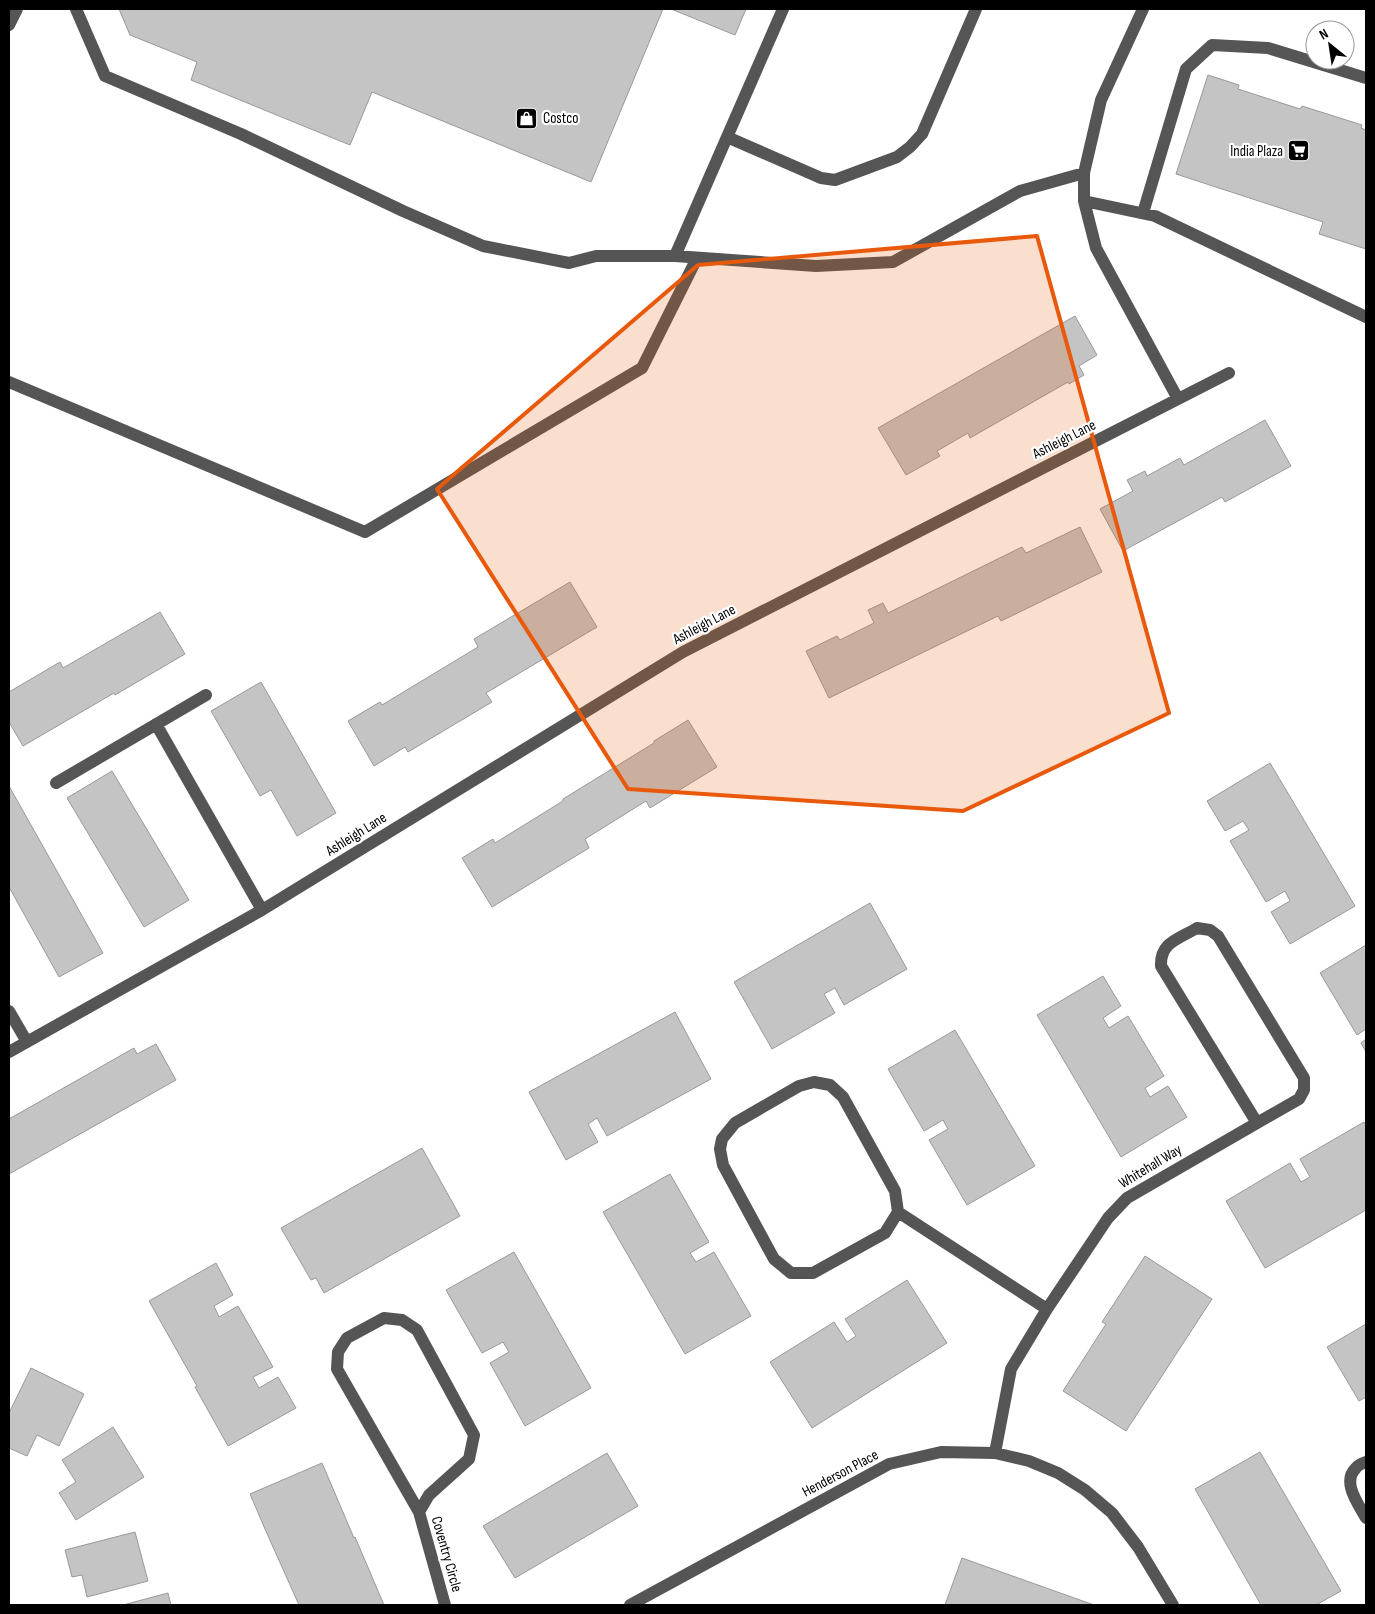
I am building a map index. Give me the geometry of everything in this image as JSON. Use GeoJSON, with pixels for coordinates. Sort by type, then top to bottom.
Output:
{"type":"FeatureCollection","features":[{"type":"Feature","properties":{"kind":"street"},"geometry":{"type":"LineString","coordinates":[[9,25],[18,9]]}},
{"type":"Feature","properties":{"kind":"street"},"geometry":{"type":"LineString","coordinates":[[76,9],[105,76],[241,134],[403,211],[483,246],[569,263],[596,256],[675,256],[816,266],[892,262],[1020,191],[1084,173]]}},
{"type":"Feature","properties":{"kind":"street"},"geometry":{"type":"LineString","coordinates":[[675,256],[783,9]]}},
{"type":"Feature","properties":{"kind":"street"},"geometry":{"type":"LineString","coordinates":[[727,137],[821,178],[835,180],[897,157],[922,134],[976,9]]}},
{"type":"Feature","properties":{"kind":"street"},"geometry":{"type":"LineString","coordinates":[[1143,9],[1101,100],[1084,173],[1084,201],[1096,248],[1178,399]]}},
{"type":"Feature","properties":{"kind":"street"},"geometry":{"type":"LineString","coordinates":[[1143,213],[1186,68],[1212,45],[1268,48],[1366,78]]}},
{"type":"Feature","properties":{"kind":"street"},"geometry":{"type":"LineString","coordinates":[[1084,201],[1155,216],[1366,317]]}},
{"type":"Feature","properties":{"kind":"street"},"geometry":{"type":"LineString","coordinates":[[9,382],[365,532],[642,368],[697,258]]}},
{"type":"Feature","properties":{"kind":"street","name":"Ashleigh Lane"},"geometry":{"type":"LineString","coordinates":[[9,1052],[262,910],[683,652],[1229,373]]}},
{"type":"Feature","properties":{"kind":"street"},"geometry":{"type":"LineString","coordinates":[[56,783],[206,695]]}},
{"type":"Feature","properties":{"kind":"street"},"geometry":{"type":"LineString","coordinates":[[156,724],[262,910]]}},
{"type":"Feature","properties":{"kind":"street","name":"Whitehall Way"},"geometry":{"type":"LineString","coordinates":[[995,1453],[1011,1369],[1047,1309],[1108,1218],[1127,1198],[1299,1099],[1304,1090],[1304,1078],[1218,936],[1210,930],[1197,928],[1166,947],[1161,956],[1161,966],[1257,1123]]}},
{"type":"Feature","properties":{"kind":"street"},"geometry":{"type":"LineString","coordinates":[[9,1011],[27,1042]]}},
{"type":"Feature","properties":{"kind":"street"},"geometry":{"type":"LineString","coordinates":[[898,1212],[885,1233],[813,1273],[791,1273],[774,1259],[724,1165],[720,1149],[722,1138],[735,1123],[799,1086],[814,1082],[830,1086],[843,1097],[895,1191],[898,1212],[1047,1309]]}},
{"type":"Feature","properties":{"kind":"street","name":"Coventry Circle"},"geometry":{"type":"LineString","coordinates":[[419,1512],[429,1495],[469,1460],[474,1435],[417,1330],[402,1320],[384,1318],[347,1338],[338,1352],[337,1369],[419,1512],[444,1605]]}},
{"type":"Feature","properties":{"kind":"street","name":"Henderson Place"},"geometry":{"type":"LineString","coordinates":[[630,1605],[889,1464],[941,1452],[995,1453],[1029,1461],[1058,1474],[1085,1490],[1112,1513],[1138,1547],[1173,1605]]}},
{"type":"Feature","properties":{"kind":"street"},"geometry":{"type":"LineString","coordinates":[[1366,1462],[1356,1468],[1350,1477],[1352,1492],[1366,1518]]}},
{"type":"Feature","properties":{"kind":"highlighted area"},"geometry":{"type":"Polygon","coordinates":[[[1037,236],[1169,713],[963,811],[628,789],[437,489],[698,265],[1037,236]]]}},
{"type":"Feature","properties":{"kind":"building","name":"Costco"},"geometry":{"type":"Polygon","coordinates":[[[119,9],[663,9],[591,182],[372,92],[350,145],[191,80],[197,62],[130,35],[119,9]]]}},
{"type":"Feature","properties":{"kind":"building"},"geometry":{"type":"Polygon","coordinates":[[[671,9],[746,9],[735,35],[671,9]]]}},
{"type":"Feature","properties":{"kind":"building"},"geometry":{"type":"Polygon","coordinates":[[[1208,75],[1239,85],[1238,89],[1300,109],[1302,106],[1362,125],[1361,128],[1366,130],[1366,249],[1319,234],[1323,222],[1176,174],[1208,75]]]}},
{"type":"Feature","properties":{"kind":"building"},"geometry":{"type":"Polygon","coordinates":[[[1075,316],[1097,355],[1079,366],[1084,375],[1069,384],[1068,382],[970,438],[968,433],[937,451],[940,456],[906,475],[878,428],[1075,316]]]}},
{"type":"Feature","properties":{"kind":"building"},"geometry":{"type":"Polygon","coordinates":[[[1265,420],[1291,466],[1225,502],[1222,497],[1123,551],[1100,509],[1133,491],[1127,480],[1145,471],[1147,476],[1180,458],[1184,465],[1265,420]]]}},
{"type":"Feature","properties":{"kind":"building"},"geometry":{"type":"Polygon","coordinates":[[[1080,527],[1102,572],[1001,621],[998,616],[829,698],[806,651],[837,636],[840,640],[874,623],[868,610],[883,603],[888,613],[1022,547],[1026,553],[1080,527]]]}},
{"type":"Feature","properties":{"kind":"building"},"geometry":{"type":"Polygon","coordinates":[[[570,582],[597,627],[486,693],[492,702],[408,752],[405,747],[374,766],[348,721],[380,702],[382,705],[478,647],[474,639],[570,582]]]}},
{"type":"Feature","properties":{"kind":"building"},"geometry":{"type":"Polygon","coordinates":[[[160,612],[185,654],[23,746],[9,722],[9,692],[60,662],[63,668],[160,612]]]}},
{"type":"Feature","properties":{"kind":"building"},"geometry":{"type":"Polygon","coordinates":[[[261,682],[336,813],[297,836],[271,790],[260,796],[211,711],[261,682]]]}},
{"type":"Feature","properties":{"kind":"building"},"geometry":{"type":"Polygon","coordinates":[[[688,720],[717,767],[650,808],[646,801],[585,839],[589,848],[492,907],[462,858],[493,839],[495,843],[688,720]]]}},
{"type":"Feature","properties":{"kind":"building"},"geometry":{"type":"Polygon","coordinates":[[[1270,763],[1355,906],[1290,944],[1271,912],[1290,901],[1285,891],[1266,902],[1230,841],[1249,830],[1243,821],[1225,831],[1207,801],[1270,763]]]}},
{"type":"Feature","properties":{"kind":"building"},"geometry":{"type":"Polygon","coordinates":[[[112,771],[189,900],[144,927],[67,798],[112,771]]]}},
{"type":"Feature","properties":{"kind":"building"},"geometry":{"type":"Polygon","coordinates":[[[9,786],[103,953],[59,977],[9,887],[9,786]]]}},
{"type":"Feature","properties":{"kind":"building"},"geometry":{"type":"Polygon","coordinates":[[[870,903],[907,969],[844,1005],[835,988],[824,994],[835,1013],[772,1049],[734,982],[870,903]]]}},
{"type":"Feature","properties":{"kind":"building"},"geometry":{"type":"Polygon","coordinates":[[[1366,945],[1366,1029],[1357,1035],[1320,973],[1366,945]]]}},
{"type":"Feature","properties":{"kind":"building"},"geometry":{"type":"Polygon","coordinates":[[[1103,976],[1121,1006],[1103,1018],[1109,1028],[1128,1016],[1164,1076],[1145,1088],[1150,1097],[1168,1086],[1187,1117],[1121,1157],[1037,1015],[1103,976]]]}},
{"type":"Feature","properties":{"kind":"building"},"geometry":{"type":"Polygon","coordinates":[[[675,1012],[711,1079],[607,1136],[597,1118],[588,1124],[598,1142],[566,1160],[529,1092],[675,1012]]]}},
{"type":"Feature","properties":{"kind":"building"},"geometry":{"type":"Polygon","coordinates":[[[955,1030],[1035,1166],[967,1205],[929,1140],[948,1129],[943,1120],[924,1131],[888,1069],[955,1030]]]}},
{"type":"Feature","properties":{"kind":"building"},"geometry":{"type":"Polygon","coordinates":[[[1366,1039],[1366,1052],[1361,1043],[1366,1039]]]}},
{"type":"Feature","properties":{"kind":"building"},"geometry":{"type":"Polygon","coordinates":[[[156,1044],[176,1080],[9,1174],[9,1119],[134,1048],[137,1054],[156,1044]]]}},
{"type":"Feature","properties":{"kind":"building"},"geometry":{"type":"Polygon","coordinates":[[[1364,1122],[1366,1125],[1366,1210],[1265,1268],[1226,1201],[1290,1163],[1301,1182],[1310,1177],[1300,1159],[1364,1122]]]}},
{"type":"Feature","properties":{"kind":"building"},"geometry":{"type":"Polygon","coordinates":[[[422,1148],[460,1216],[324,1293],[316,1278],[311,1280],[281,1228],[422,1148]]]}},
{"type":"Feature","properties":{"kind":"building"},"geometry":{"type":"Polygon","coordinates":[[[670,1174],[709,1242],[690,1253],[696,1262],[714,1252],[751,1316],[685,1354],[603,1212],[670,1174]]]}},
{"type":"Feature","properties":{"kind":"building"},"geometry":{"type":"Polygon","coordinates":[[[514,1252],[591,1388],[525,1426],[490,1363],[509,1352],[503,1342],[482,1353],[446,1290],[514,1252]]]}},
{"type":"Feature","properties":{"kind":"building"},"geometry":{"type":"Polygon","coordinates":[[[1145,1256],[1212,1299],[1126,1431],[1063,1391],[1106,1324],[1102,1322],[1145,1256]]]}},
{"type":"Feature","properties":{"kind":"building"},"geometry":{"type":"Polygon","coordinates":[[[216,1263],[233,1295],[214,1306],[219,1317],[238,1306],[273,1367],[253,1377],[259,1388],[278,1377],[296,1408],[228,1446],[149,1301],[216,1263]]]}},
{"type":"Feature","properties":{"kind":"building"},"geometry":{"type":"Polygon","coordinates":[[[907,1280],[947,1343],[812,1428],[770,1362],[834,1322],[847,1342],[856,1336],[845,1319],[907,1280]]]}},
{"type":"Feature","properties":{"kind":"building"},"geometry":{"type":"Polygon","coordinates":[[[1366,1324],[1366,1397],[1359,1401],[1327,1347],[1366,1324]]]}},
{"type":"Feature","properties":{"kind":"building"},"geometry":{"type":"Polygon","coordinates":[[[31,1368],[84,1394],[59,1446],[37,1435],[27,1456],[9,1448],[9,1413],[31,1368]]]}},
{"type":"Feature","properties":{"kind":"building"},"geometry":{"type":"Polygon","coordinates":[[[113,1427],[144,1477],[76,1520],[59,1493],[76,1482],[62,1460],[113,1427]]]}},
{"type":"Feature","properties":{"kind":"building"},"geometry":{"type":"Polygon","coordinates":[[[1260,1452],[1341,1591],[1316,1605],[1261,1605],[1195,1489],[1260,1452]]]}},
{"type":"Feature","properties":{"kind":"building"},"geometry":{"type":"Polygon","coordinates":[[[607,1453],[638,1506],[515,1578],[483,1526],[607,1453]]]}},
{"type":"Feature","properties":{"kind":"building"},"geometry":{"type":"Polygon","coordinates":[[[322,1463],[384,1605],[299,1605],[265,1529],[250,1494],[322,1463]]]}},
{"type":"Feature","properties":{"kind":"building"},"geometry":{"type":"Polygon","coordinates":[[[135,1532],[148,1581],[87,1597],[82,1575],[72,1577],[65,1550],[135,1532]]]}},
{"type":"Feature","properties":{"kind":"building"},"geometry":{"type":"Polygon","coordinates":[[[962,1558],[1094,1605],[945,1605],[962,1558]]]}},
{"type":"Feature","properties":{"kind":"building"},"geometry":{"type":"Polygon","coordinates":[[[168,1593],[171,1605],[123,1605],[168,1593]]]}},
{"type":"Feature","properties":{"kind":"place","name":"Costco"},"geometry":{"type":"Point","coordinates":[527,118]}},
{"type":"Feature","properties":{"kind":"place","name":"India Plaza"},"geometry":{"type":"Point","coordinates":[1299,151]}}]}
